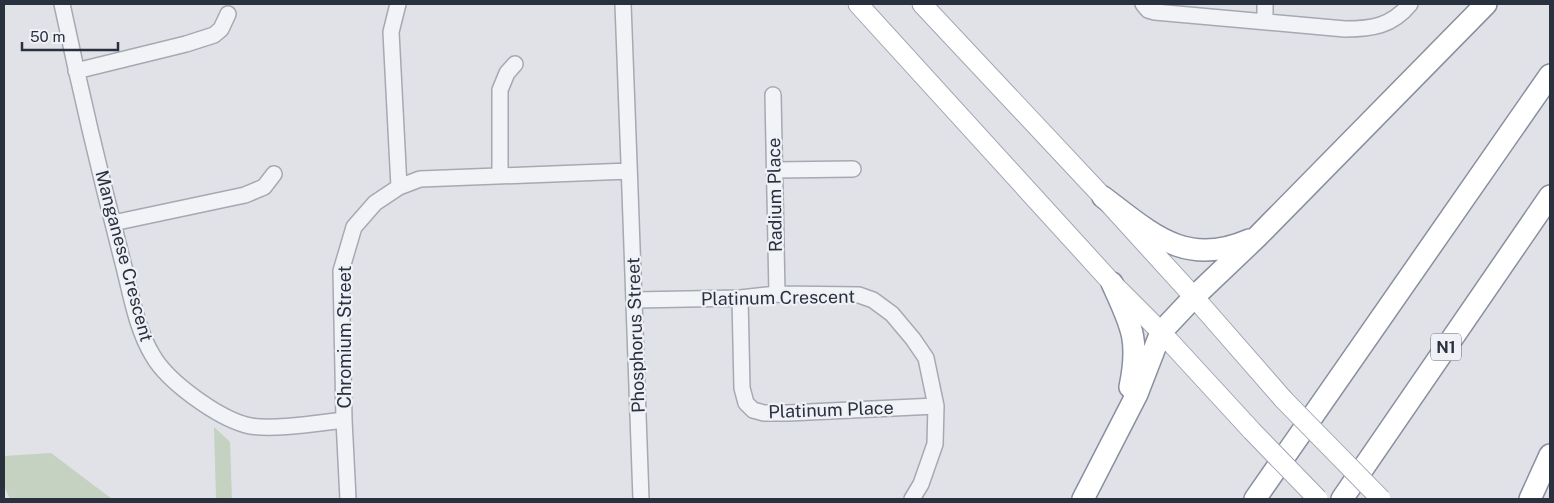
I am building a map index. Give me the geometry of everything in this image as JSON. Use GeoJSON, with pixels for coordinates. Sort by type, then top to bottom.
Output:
{"type":"FeatureCollection","features":[{"type":"Feature","properties":{"kind":"highway"},"geometry":{"type":"LineString","coordinates":[[1083,499],[1137,394],[1161,332],[1194,296],[1257,237],[1486,4]]}},
{"type":"Feature","properties":{"kind":"highway"},"geometry":{"type":"LineString","coordinates":[[1255,499],[1550,75]]}},
{"type":"Feature","properties":{"kind":"highway","name":"N1"},"geometry":{"type":"LineString","coordinates":[[1342,499],[1550,196]]}},
{"type":"Feature","properties":{"kind":"highway"},"geometry":{"type":"LineString","coordinates":[[1103,197],[1158,238],[1184,248],[1202,250],[1221,249],[1257,237]]}},
{"type":"Feature","properties":{"kind":"highway"},"geometry":{"type":"LineString","coordinates":[[1112,283],[1131,325],[1135,347],[1135,366],[1124,419]]}},
{"type":"Feature","properties":{"kind":"highway"},"geometry":{"type":"LineString","coordinates":[[1530,499],[1550,455]]}},
{"type":"Feature","properties":{"kind":"main road"},"geometry":{"type":"LineString","coordinates":[[858,4],[1112,283],[1161,332],[1252,431],[1318,499]]}},
{"type":"Feature","properties":{"kind":"main road"},"geometry":{"type":"LineString","coordinates":[[922,4],[1194,296],[1284,400],[1381,499]]}},
{"type":"Feature","properties":{"kind":"street","name":"Manganese Crescent"},"geometry":{"type":"LineString","coordinates":[[62,4],[76,71],[113,223],[142,333],[153,357],[194,397],[216,413],[247,425],[267,427],[344,420]]}},
{"type":"Feature","properties":{"kind":"street"},"geometry":{"type":"LineString","coordinates":[[398,4],[391,32],[399,187]]}},
{"type":"Feature","properties":{"kind":"street"},"geometry":{"type":"LineString","coordinates":[[623,4],[629,171]]}},
{"type":"Feature","properties":{"kind":"street"},"geometry":{"type":"LineString","coordinates":[[1143,4],[1148,10],[1155,12],[1345,29],[1368,29],[1381,25],[1402,14],[1410,4]]}},
{"type":"Feature","properties":{"kind":"street"},"geometry":{"type":"LineString","coordinates":[[1265,4],[1265,21]]}},
{"type":"Feature","properties":{"kind":"street"},"geometry":{"type":"LineString","coordinates":[[76,71],[186,44],[214,35],[221,29],[228,14]]}},
{"type":"Feature","properties":{"kind":"street"},"geometry":{"type":"LineString","coordinates":[[500,176],[500,90],[507,73],[515,64]]}},
{"type":"Feature","properties":{"kind":"street","name":"Radium Place"},"geometry":{"type":"LineString","coordinates":[[773,96],[777,294]]}},
{"type":"Feature","properties":{"kind":"street"},"geometry":{"type":"LineString","coordinates":[[774,170],[853,169]]}},
{"type":"Feature","properties":{"kind":"street","name":"Chromium Street"},"geometry":{"type":"LineString","coordinates":[[348,499],[344,420],[341,271],[354,227],[375,203],[399,187],[420,179],[629,171]]}},
{"type":"Feature","properties":{"kind":"street","name":"Phosphorus Street"},"geometry":{"type":"LineString","coordinates":[[629,171],[641,499]]}},
{"type":"Feature","properties":{"kind":"street"},"geometry":{"type":"LineString","coordinates":[[113,223],[250,193],[264,186],[274,174]]}},
{"type":"Feature","properties":{"kind":"street","name":"Platinum Crescent"},"geometry":{"type":"LineString","coordinates":[[635,300],[740,298],[777,294],[859,295],[873,300],[892,314],[914,338],[926,358],[936,406],[934,444],[921,484],[912,499]]}},
{"type":"Feature","properties":{"kind":"street","name":"Platinum Place"},"geometry":{"type":"LineString","coordinates":[[740,298],[742,388],[746,403],[753,410],[764,413],[788,413],[936,406]]}},
{"type":"Feature","properties":{"kind":"green space"},"geometry":{"type":"Polygon","coordinates":[[[214,427],[230,442],[232,499],[216,499],[214,427]]]}},
{"type":"Feature","properties":{"kind":"green space"},"geometry":{"type":"Polygon","coordinates":[[[51,453],[112,499],[10,499],[4,486],[4,456],[51,453]]]}}]}
